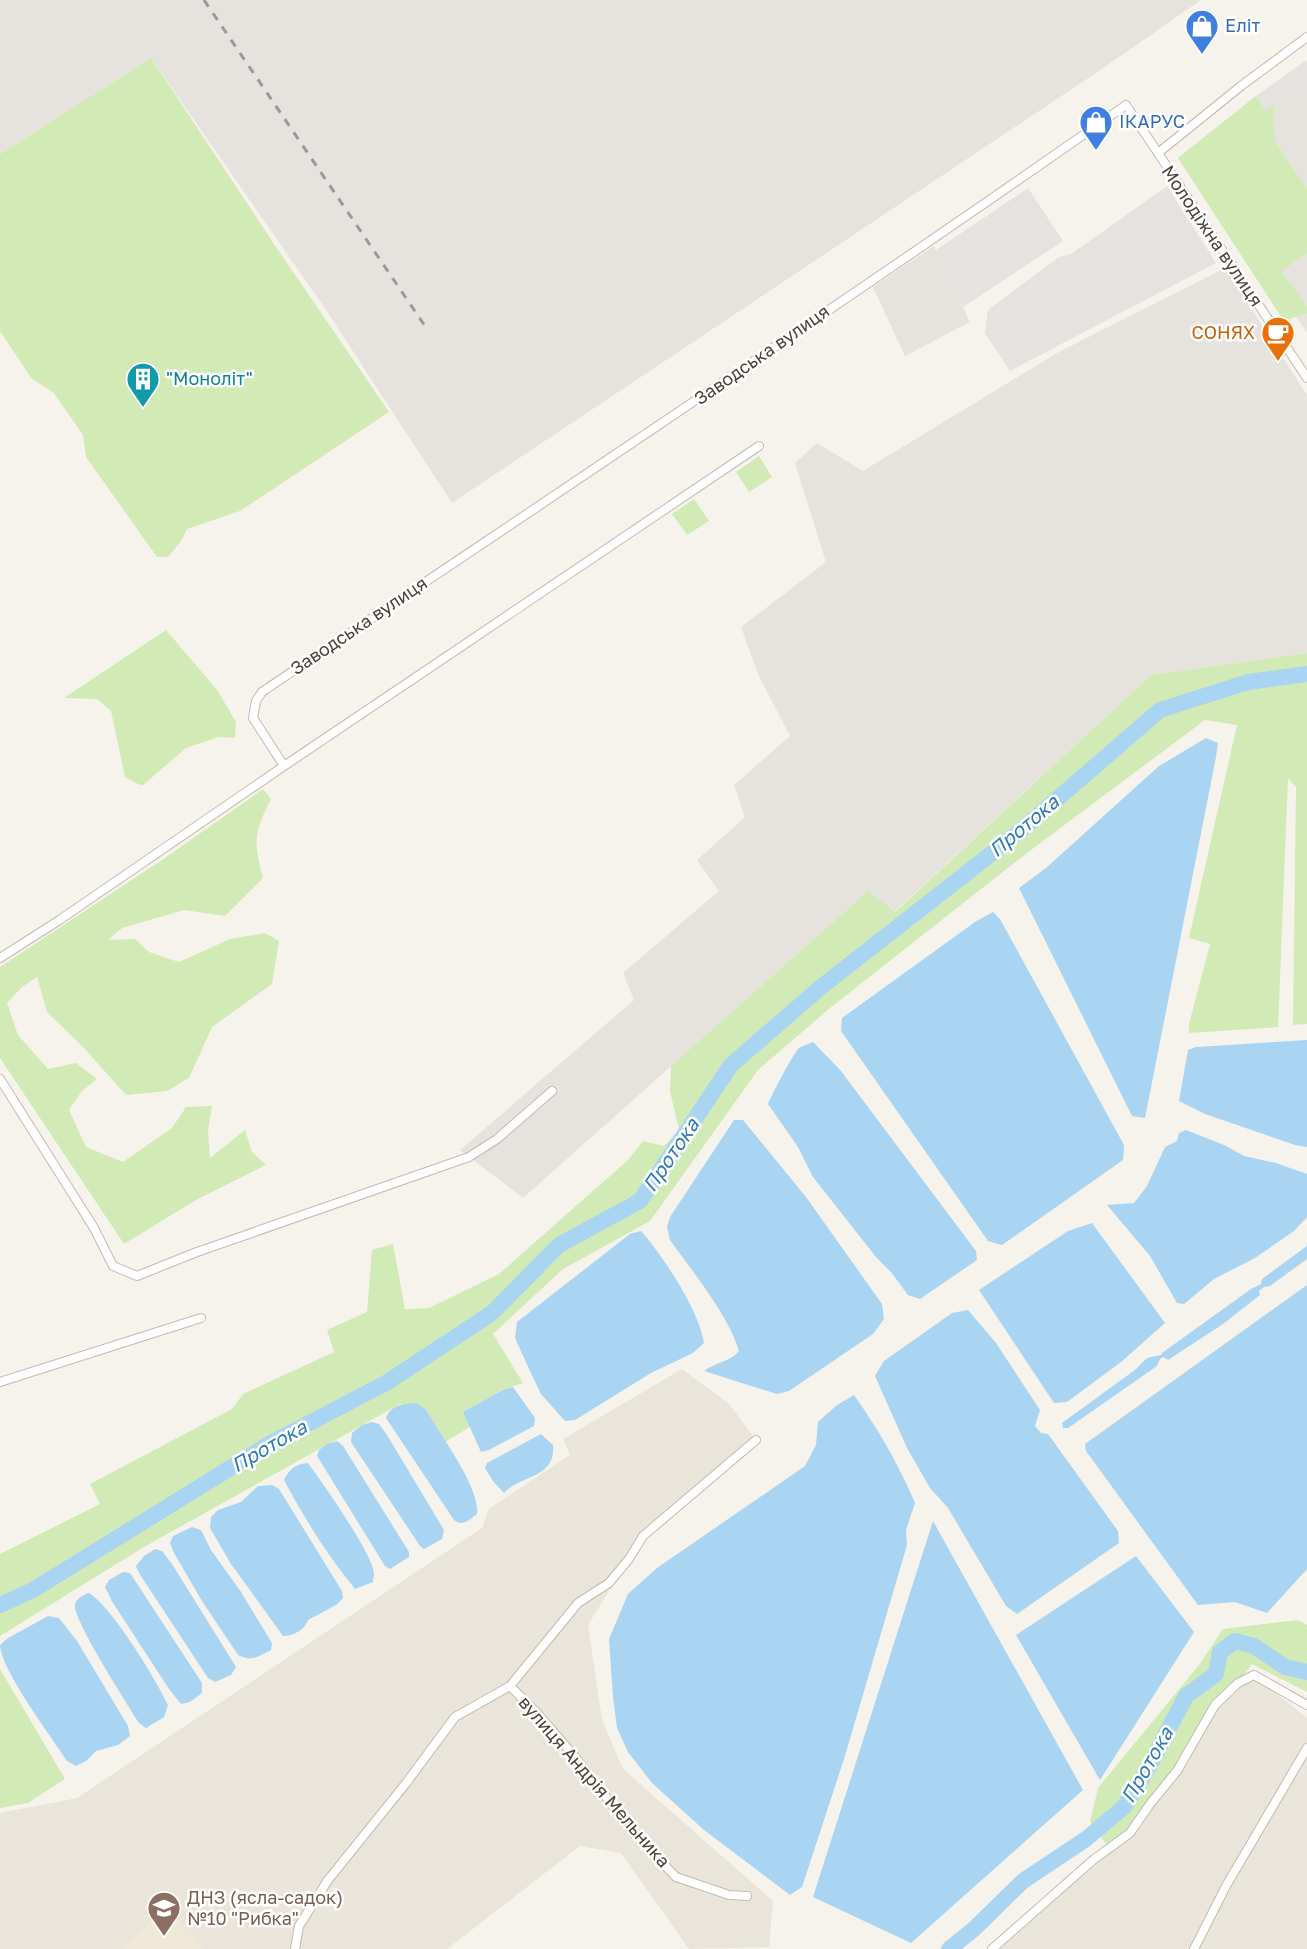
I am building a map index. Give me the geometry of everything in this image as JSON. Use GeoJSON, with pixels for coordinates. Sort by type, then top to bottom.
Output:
{"type":"FeatureCollection","features":[{"type":"Feature","properties":{"kind":"street"},"geometry":{"type":"LineString","coordinates":[[1158,153],[1240,86],[1307,37]]}},
{"type":"Feature","properties":{"kind":"street","name":"Заводська вулиця"},"geometry":{"type":"LineString","coordinates":[[284,766],[253,718],[256,701],[262,692],[674,416],[966,217],[1125,105],[1158,153]]}},
{"type":"Feature","properties":{"kind":"street","name":"Молодіжна вулиця"},"geometry":{"type":"LineString","coordinates":[[1158,153],[1307,378]]}},
{"type":"Feature","properties":{"kind":"street"},"geometry":{"type":"LineString","coordinates":[[0,958],[759,447]]}},
{"type":"Feature","properties":{"kind":"street"},"geometry":{"type":"LineString","coordinates":[[0,1079],[94,1228],[113,1266],[137,1276],[197,1252],[469,1157],[497,1139],[552,1091]]}},
{"type":"Feature","properties":{"kind":"street"},"geometry":{"type":"LineString","coordinates":[[0,1383],[201,1318]]}},
{"type":"Feature","properties":{"kind":"street","name":"вулиця Андрія Мельника"},"geometry":{"type":"LineString","coordinates":[[295,1949],[298,1926],[328,1881],[407,1782],[455,1717],[510,1686],[578,1603],[609,1583],[629,1559],[643,1536],[756,1440]]}},
{"type":"Feature","properties":{"kind":"street"},"geometry":{"type":"LineString","coordinates":[[992,1949],[1093,1860],[1130,1833],[1149,1804],[1177,1771],[1215,1705],[1238,1683],[1254,1675],[1307,1705]]}},
{"type":"Feature","properties":{"kind":"street","name":"вулиця Андрія Мельника"},"geometry":{"type":"LineString","coordinates":[[510,1686],[576,1758],[633,1832],[676,1877],[729,1895],[747,1896]]}},
{"type":"Feature","properties":{"kind":"street"},"geometry":{"type":"LineString","coordinates":[[1194,1949],[1226,1886],[1307,1748]]}},
{"type":"Feature","properties":{"kind":"shaded area"},"geometry":{"type":"Polygon","coordinates":[[[0,0],[1201,0],[1099,71],[452,503],[326,310],[151,58],[0,154],[0,0]]]}},
{"type":"Feature","properties":{"kind":"shaded area"},"geometry":{"type":"Polygon","coordinates":[[[1307,60],[1307,333],[1296,317],[1284,321],[1178,158],[1256,96],[1307,60]]]}},
{"type":"Feature","properties":{"kind":"shaded area"},"geometry":{"type":"Polygon","coordinates":[[[1307,60],[1307,82],[1266,111],[1256,96],[1307,60]]]}},
{"type":"Feature","properties":{"kind":"shaded area"},"geometry":{"type":"Polygon","coordinates":[[[1167,186],[1216,263],[1010,371],[985,333],[988,310],[1059,257],[1071,254],[1167,186]]]}},
{"type":"Feature","properties":{"kind":"shaded area"},"geometry":{"type":"Polygon","coordinates":[[[1028,188],[1063,241],[963,307],[936,250],[1028,188]]]}},
{"type":"Feature","properties":{"kind":"shaded area"},"geometry":{"type":"Polygon","coordinates":[[[934,246],[970,322],[905,356],[873,287],[934,246]]]}},
{"type":"Feature","properties":{"kind":"shaded area"},"geometry":{"type":"Polygon","coordinates":[[[1225,268],[1307,395],[1307,653],[1151,675],[894,912],[868,891],[523,1198],[460,1150],[634,1000],[623,973],[719,891],[697,860],[745,817],[734,785],[790,736],[758,674],[741,627],[826,562],[795,463],[817,443],[863,471],[1057,353],[1225,268]]]}},
{"type":"Feature","properties":{"kind":"shaded area"},"geometry":{"type":"Polygon","coordinates":[[[682,1369],[729,1404],[756,1440],[643,1536],[588,1625],[602,1720],[623,1769],[773,1901],[769,1947],[689,1949],[621,1853],[580,1846],[447,1949],[0,1949],[0,1813],[77,1798],[482,1528],[489,1509],[570,1455],[563,1439],[682,1369]]]}},
{"type":"Feature","properties":{"kind":"shaded area"},"geometry":{"type":"Polygon","coordinates":[[[1254,1675],[1307,1718],[1307,1949],[994,1949],[1130,1833],[1215,1705],[1254,1675]]]}},
{"type":"Feature","properties":{"kind":"shaded area","name":"ДНЗ (ясла-садок) №10 \"Рибка\""},"geometry":{"type":"Polygon","coordinates":[[[159,1914],[187,1925],[203,1949],[121,1949],[159,1914]]]}},
{"type":"Feature","properties":{"kind":"green space"},"geometry":{"type":"Polygon","coordinates":[[[151,58],[389,412],[240,511],[187,529],[168,557],[157,557],[86,457],[83,435],[53,392],[32,379],[0,331],[0,154],[151,58]]]}},
{"type":"Feature","properties":{"kind":"green space"},"geometry":{"type":"Polygon","coordinates":[[[1256,96],[1266,111],[1275,104],[1273,125],[1276,143],[1307,189],[1307,254],[1281,271],[1307,306],[1307,313],[1284,321],[1178,158],[1256,96]]]}},
{"type":"Feature","properties":{"kind":"green space"},"geometry":{"type":"Polygon","coordinates":[[[759,456],[772,477],[749,492],[736,472],[759,456]]]}},
{"type":"Feature","properties":{"kind":"green space"},"geometry":{"type":"Polygon","coordinates":[[[694,499],[709,521],[687,535],[672,514],[694,499]]]}},
{"type":"Feature","properties":{"kind":"green space"},"geometry":{"type":"Polygon","coordinates":[[[166,630],[217,690],[236,722],[235,738],[219,737],[186,748],[142,786],[125,777],[111,711],[97,699],[64,698],[166,630]]]}},
{"type":"Feature","properties":{"kind":"green space"},"geometry":{"type":"Polygon","coordinates":[[[1307,653],[1307,1024],[1293,1025],[1296,787],[1288,778],[1278,1027],[1189,1033],[1189,1024],[1210,944],[1189,938],[1237,725],[1205,720],[1027,853],[830,1008],[758,1070],[650,1221],[563,1269],[493,1334],[523,1383],[505,1389],[463,1412],[470,1427],[445,1442],[425,1410],[400,1404],[144,1547],[0,1636],[0,1554],[100,1504],[90,1484],[232,1409],[243,1394],[334,1352],[327,1330],[367,1312],[372,1250],[393,1244],[405,1309],[429,1308],[499,1274],[628,1160],[643,1141],[664,1146],[679,1130],[670,1091],[671,1066],[868,891],[895,912],[1151,675],[1307,653]]]}},
{"type":"Feature","properties":{"kind":"green space"},"geometry":{"type":"Polygon","coordinates":[[[263,789],[271,799],[261,820],[257,837],[263,878],[225,916],[184,910],[122,928],[108,940],[135,939],[149,952],[179,962],[230,939],[265,933],[279,941],[272,984],[212,1027],[189,1078],[167,1091],[126,1095],[84,1048],[47,1012],[37,977],[22,987],[7,1003],[18,1035],[48,1069],[76,1063],[97,1079],[82,1091],[69,1110],[86,1147],[123,1162],[172,1128],[186,1107],[212,1106],[208,1131],[210,1158],[245,1130],[252,1152],[266,1165],[196,1200],[124,1244],[0,1058],[0,967],[165,858],[263,789]]]}},
{"type":"Feature","properties":{"kind":"green space"},"geometry":{"type":"Polygon","coordinates":[[[1298,1620],[1307,1625],[1307,1692],[1252,1664],[1238,1683],[1215,1705],[1177,1771],[1130,1833],[1109,1848],[1090,1822],[1098,1788],[1199,1665],[1223,1629],[1298,1620]]]}},
{"type":"Feature","properties":{"kind":"green space"},"geometry":{"type":"Polygon","coordinates":[[[0,1669],[65,1779],[28,1803],[0,1808],[0,1669]]]}},
{"type":"Feature","properties":{"kind":"water"},"geometry":{"type":"Polygon","coordinates":[[[1206,738],[1218,743],[1216,757],[1145,1118],[1132,1116],[1019,888],[1046,868],[1159,766],[1206,738]]]}},
{"type":"Feature","properties":{"kind":"water"},"geometry":{"type":"Polygon","coordinates":[[[993,912],[1000,919],[1124,1145],[1123,1160],[1002,1245],[988,1241],[841,1031],[842,1018],[975,922],[993,912]]]}},
{"type":"Feature","properties":{"kind":"water"},"geometry":{"type":"Polygon","coordinates":[[[1307,1040],[1307,1147],[1205,1114],[1179,1101],[1188,1050],[1196,1047],[1307,1040]]]}},
{"type":"Feature","properties":{"kind":"water"},"geometry":{"type":"Polygon","coordinates":[[[813,1042],[841,1071],[976,1251],[977,1260],[920,1299],[908,1295],[813,1177],[798,1147],[768,1104],[796,1051],[813,1042]]]}},
{"type":"Feature","properties":{"kind":"water"},"geometry":{"type":"Polygon","coordinates":[[[734,1120],[743,1120],[806,1197],[882,1304],[884,1319],[873,1334],[789,1391],[777,1394],[704,1371],[731,1358],[739,1351],[719,1309],[670,1240],[667,1227],[670,1217],[734,1120]]]}},
{"type":"Feature","properties":{"kind":"water"},"geometry":{"type":"Polygon","coordinates":[[[1186,1130],[1224,1145],[1244,1156],[1276,1163],[1307,1174],[1307,1217],[1294,1231],[1255,1258],[1214,1279],[1184,1304],[1177,1303],[1150,1256],[1107,1205],[1134,1203],[1147,1186],[1165,1147],[1177,1141],[1179,1133],[1186,1130]]]}},
{"type":"Feature","properties":{"kind":"water"},"geometry":{"type":"Polygon","coordinates":[[[1092,1223],[1165,1323],[1121,1362],[1067,1402],[1054,1403],[979,1290],[1068,1231],[1092,1223]]]}},
{"type":"Feature","properties":{"kind":"water"},"geometry":{"type":"Polygon","coordinates":[[[641,1231],[659,1254],[688,1300],[704,1343],[693,1353],[651,1373],[575,1420],[565,1421],[541,1394],[515,1338],[517,1322],[630,1234],[641,1231]]]}},
{"type":"Feature","properties":{"kind":"water"},"geometry":{"type":"Polygon","coordinates":[[[1307,1246],[1307,1259],[1270,1286],[1264,1287],[1259,1291],[1260,1295],[1223,1324],[1168,1360],[1163,1357],[1157,1366],[1068,1428],[1063,1428],[1062,1423],[1135,1370],[1147,1358],[1161,1355],[1261,1284],[1262,1279],[1307,1246]]]}},
{"type":"Feature","properties":{"kind":"water"},"geometry":{"type":"Polygon","coordinates":[[[1307,1285],[1307,1569],[1267,1613],[1235,1602],[1198,1605],[1086,1451],[1085,1444],[1307,1285]]]}},
{"type":"Feature","properties":{"kind":"water"},"geometry":{"type":"Polygon","coordinates":[[[968,1310],[996,1343],[1040,1410],[1035,1426],[1041,1433],[1048,1434],[1118,1531],[1119,1543],[1017,1614],[1006,1606],[948,1508],[930,1488],[907,1448],[875,1376],[884,1361],[952,1313],[968,1310]]]}},
{"type":"Feature","properties":{"kind":"water"},"geometry":{"type":"Polygon","coordinates":[[[513,1387],[535,1418],[534,1426],[481,1452],[463,1412],[513,1387]]]}},
{"type":"Feature","properties":{"kind":"water"},"geometry":{"type":"Polygon","coordinates":[[[854,1395],[888,1448],[915,1503],[906,1530],[907,1545],[844,1759],[802,1887],[790,1895],[704,1830],[652,1783],[628,1752],[617,1728],[609,1639],[628,1594],[657,1568],[805,1466],[816,1445],[818,1422],[837,1405],[854,1395]]]}},
{"type":"Feature","properties":{"kind":"water"},"geometry":{"type":"Polygon","coordinates":[[[417,1403],[426,1410],[473,1490],[477,1514],[466,1522],[460,1523],[454,1520],[386,1418],[395,1407],[417,1403]]]}},
{"type":"Feature","properties":{"kind":"water"},"geometry":{"type":"Polygon","coordinates":[[[372,1422],[379,1424],[387,1435],[444,1530],[442,1539],[424,1549],[351,1442],[352,1433],[362,1425],[372,1422]]]}},
{"type":"Feature","properties":{"kind":"water"},"geometry":{"type":"Polygon","coordinates":[[[541,1434],[553,1445],[549,1464],[536,1475],[519,1482],[504,1493],[485,1468],[487,1463],[541,1434]]]}},
{"type":"Feature","properties":{"kind":"water"},"geometry":{"type":"Polygon","coordinates":[[[337,1441],[343,1446],[409,1552],[409,1557],[390,1569],[385,1566],[317,1456],[319,1450],[327,1444],[337,1441]]]}},
{"type":"Feature","properties":{"kind":"water"},"geometry":{"type":"Polygon","coordinates":[[[308,1463],[365,1550],[374,1573],[373,1582],[355,1589],[326,1550],[284,1480],[293,1468],[308,1463]]]}},
{"type":"Feature","properties":{"kind":"water"},"geometry":{"type":"Polygon","coordinates":[[[272,1485],[279,1489],[342,1591],[343,1598],[336,1605],[308,1620],[298,1632],[287,1636],[283,1636],[231,1564],[210,1528],[211,1517],[218,1510],[241,1502],[258,1486],[272,1485]]]}},
{"type":"Feature","properties":{"kind":"water"},"geometry":{"type":"Polygon","coordinates":[[[933,1521],[1083,1790],[911,1943],[813,1897],[933,1521]]]}},
{"type":"Feature","properties":{"kind":"water"},"geometry":{"type":"Polygon","coordinates":[[[192,1527],[201,1530],[211,1550],[241,1592],[272,1643],[271,1650],[258,1657],[238,1655],[202,1601],[170,1543],[173,1536],[192,1527]]]}},
{"type":"Feature","properties":{"kind":"water"},"geometry":{"type":"Polygon","coordinates":[[[155,1549],[162,1551],[172,1564],[236,1667],[231,1675],[215,1682],[208,1678],[139,1573],[136,1566],[144,1556],[155,1549]]]}},
{"type":"Feature","properties":{"kind":"water"},"geometry":{"type":"Polygon","coordinates":[[[1136,1556],[1194,1632],[1100,1780],[1016,1635],[1136,1556]]]}},
{"type":"Feature","properties":{"kind":"water"},"geometry":{"type":"Polygon","coordinates":[[[123,1572],[130,1573],[202,1683],[202,1693],[190,1702],[181,1704],[169,1689],[113,1603],[105,1587],[109,1580],[123,1572]]]}},
{"type":"Feature","properties":{"kind":"water"},"geometry":{"type":"Polygon","coordinates":[[[89,1593],[99,1601],[121,1628],[154,1678],[168,1705],[164,1717],[146,1728],[133,1714],[76,1612],[77,1600],[89,1593]]]}},
{"type":"Feature","properties":{"kind":"water"},"geometry":{"type":"Polygon","coordinates":[[[48,1616],[59,1618],[77,1641],[128,1726],[130,1736],[118,1745],[96,1751],[86,1761],[76,1766],[67,1761],[17,1686],[0,1645],[8,1638],[48,1616]]]}},
{"type":"Feature","properties":{"kind":"waterway","name":"Протока"},"geometry":{"type":"LineString","coordinates":[[0,1605],[33,1590],[269,1444],[386,1383],[492,1313],[559,1245],[640,1201],[731,1065],[821,987],[1019,832],[1160,710],[1248,682],[1307,674]]}},
{"type":"Feature","properties":{"kind":"waterway","name":"Протока"},"geometry":{"type":"LineString","coordinates":[[949,1949],[974,1929],[1023,1881],[1086,1839],[1124,1807],[1147,1770],[1186,1696],[1216,1674],[1220,1652],[1235,1641],[1254,1646],[1285,1667],[1307,1672]]}},
{"type":"Feature","properties":{"kind":"railway"},"geometry":{"type":"LineString","coordinates":[[204,0],[427,329]]}},
{"type":"Feature","properties":{"kind":"place","name":"Еліт"},"geometry":{"type":"Point","coordinates":[1202,55]}},
{"type":"Feature","properties":{"kind":"place","name":"ІКАРУС"},"geometry":{"type":"Point","coordinates":[1096,151]}},
{"type":"Feature","properties":{"kind":"place","name":"СОНЯХ"},"geometry":{"type":"Point","coordinates":[1278,362]}},
{"type":"Feature","properties":{"kind":"place","name":"\"Моноліт\""},"geometry":{"type":"Point","coordinates":[143,408]}},
{"type":"Feature","properties":{"kind":"place","name":"ДНЗ (ясла-садок) №10 \"Рибка\""},"geometry":{"type":"Point","coordinates":[164,1937]}}]}
